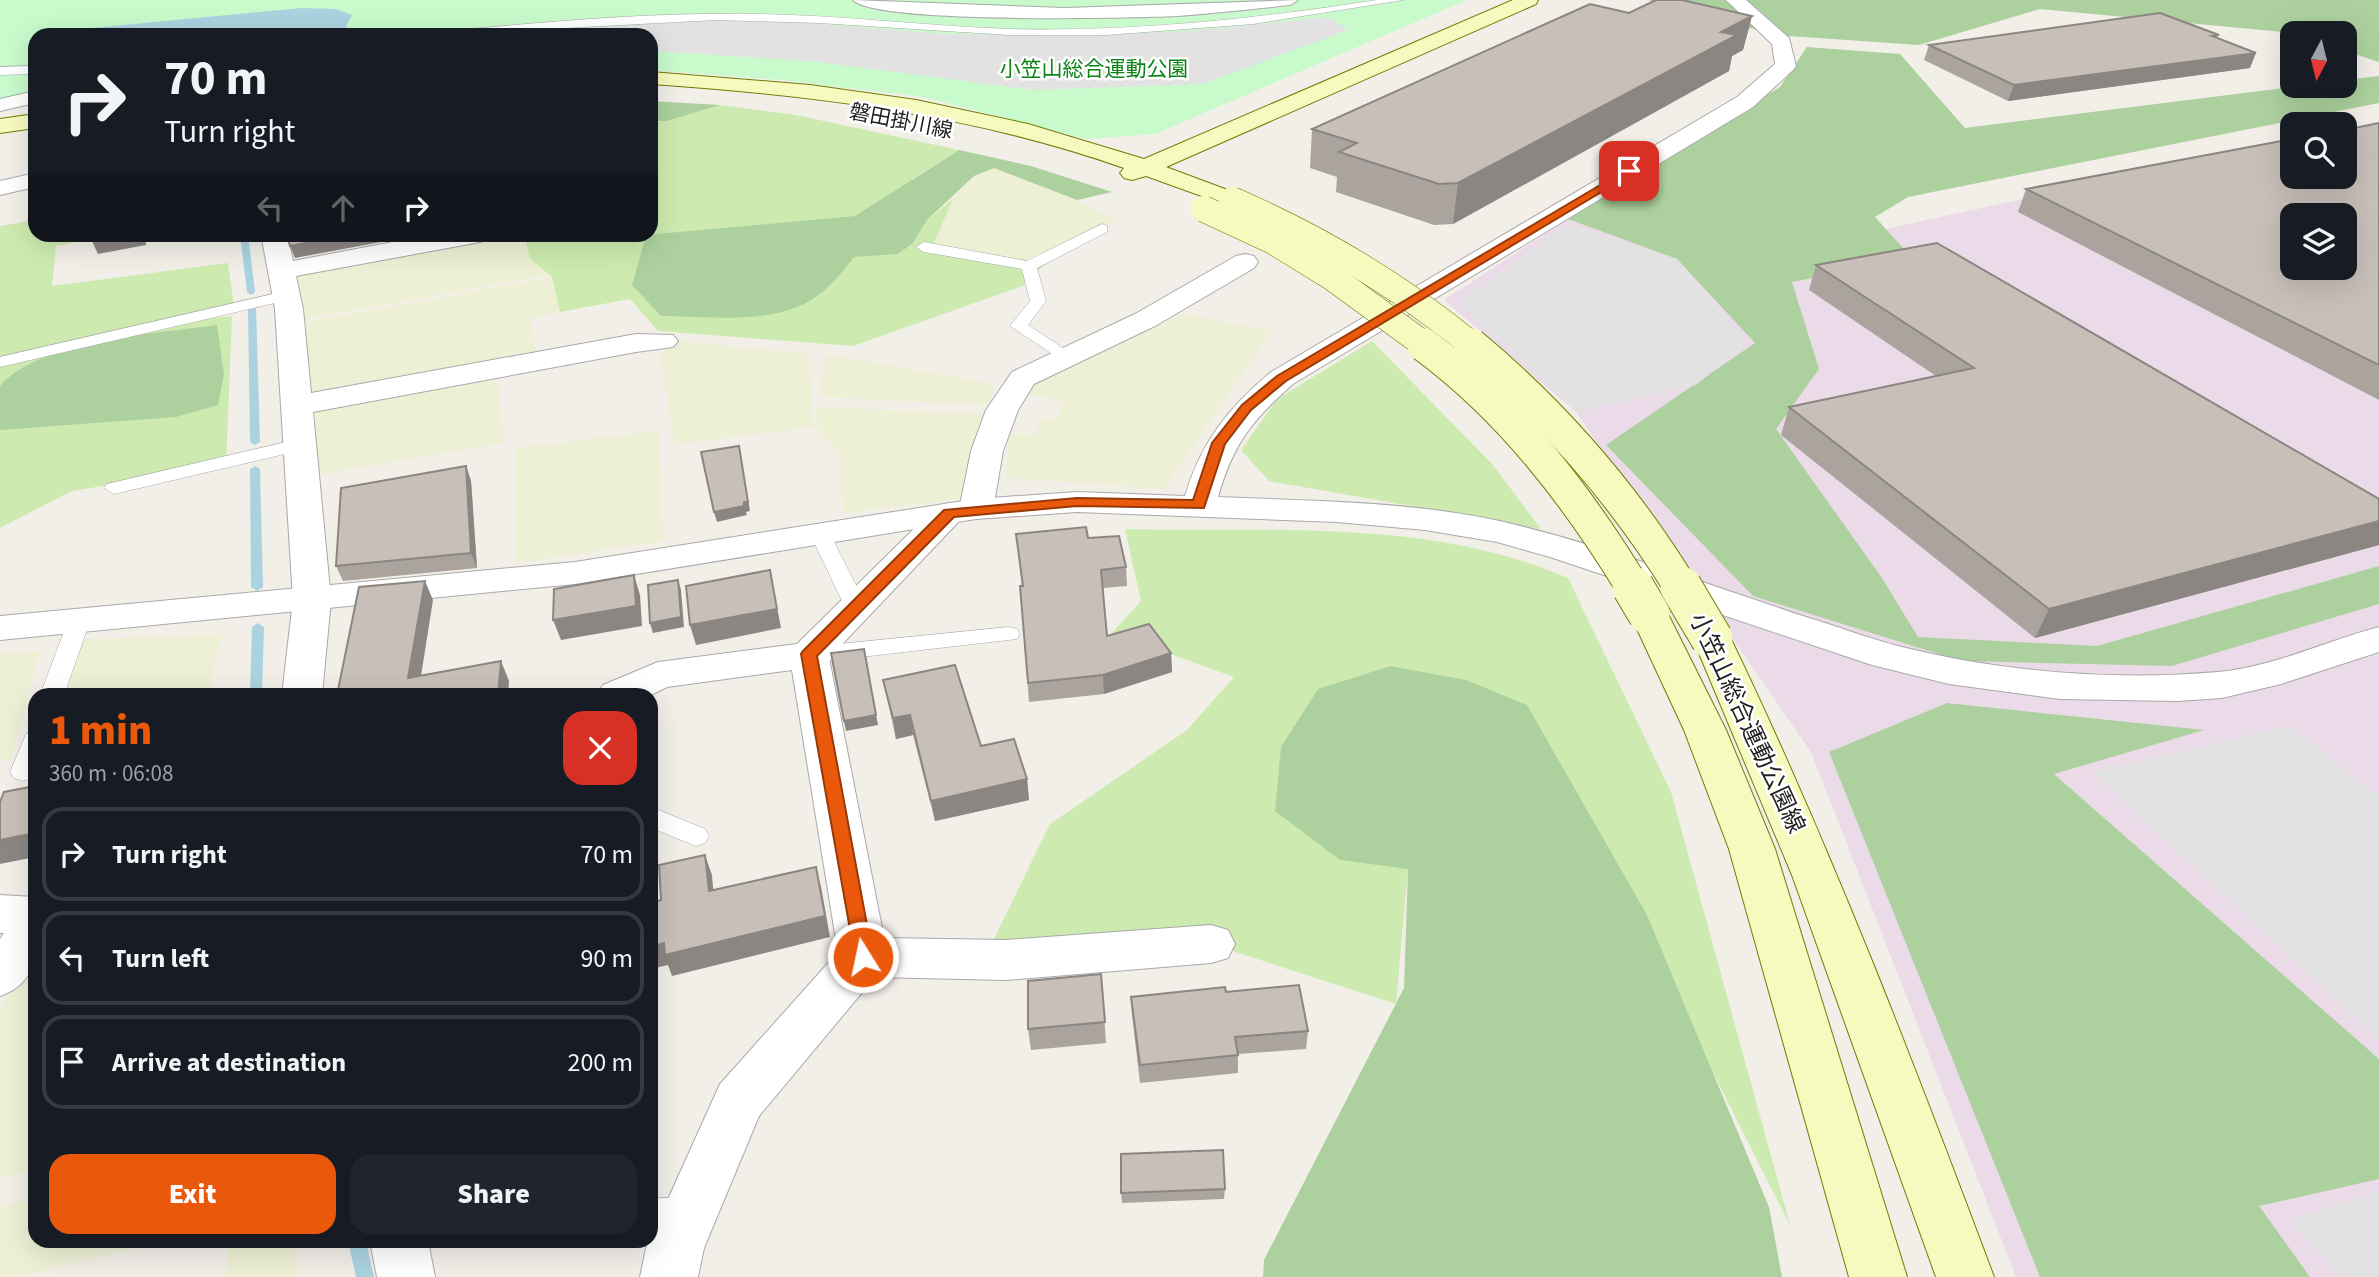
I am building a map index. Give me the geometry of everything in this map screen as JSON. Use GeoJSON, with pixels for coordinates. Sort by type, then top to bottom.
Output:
{"type":"FeatureCollection","features":[{"type":"Feature","properties":{"kind":"main road"},"geometry":{"type":"LineString","coordinates":[[1120,178],[1528,0]]}},
{"type":"Feature","properties":{"kind":"main road","name":"磐田掛川線"},"geometry":{"type":"LineString","coordinates":[[658,79],[822,93],[949,113],[1073,143],[1144,167]]}},
{"type":"Feature","properties":{"kind":"main road","name":"磐田掛川線"},"geometry":{"type":"LineString","coordinates":[[658,89],[752,97],[870,113],[1003,143],[1120,178]]}},
{"type":"Feature","properties":{"kind":"main road"},"geometry":{"type":"LineString","coordinates":[[0,117],[28,113]]}},
{"type":"Feature","properties":{"kind":"main road"},"geometry":{"type":"LineString","coordinates":[[0,126],[28,122]]}},
{"type":"Feature","properties":{"kind":"main road","name":"小笠山総合運動公園線"},"geometry":{"type":"LineString","coordinates":[[1144,167],[1218,204],[1333,278],[1453,366],[1500,409],[1593,522],[1650,614],[1705,730],[1752,849],[1878,1277]]}},
{"type":"Feature","properties":{"kind":"main road","name":"小笠山総合運動公園線"},"geometry":{"type":"LineString","coordinates":[[1120,178],[1218,204],[1316,238],[1374,273],[1448,323],[1535,402],[1592,464],[1639,523],[1712,639],[1767,753],[1828,900],[1965,1277]]}},
{"type":"Feature","properties":{"kind":"street"},"geometry":{"type":"LineString","coordinates":[[861,0],[886,5],[939,9],[1090,14],[1200,9],[1290,0]]}},
{"type":"Feature","properties":{"kind":"street"},"geometry":{"type":"LineString","coordinates":[[1199,505],[1219,443],[1246,408],[1282,378],[1745,102],[1786,66],[1782,42],[1735,0]]}},
{"type":"Feature","properties":{"kind":"street"},"geometry":{"type":"LineString","coordinates":[[0,105],[28,99]]}},
{"type":"Feature","properties":{"kind":"street"},"geometry":{"type":"LineString","coordinates":[[0,188],[28,182]]}},
{"type":"Feature","properties":{"kind":"street"},"geometry":{"type":"LineString","coordinates":[[276,242],[284,284],[299,405],[299,445],[312,600],[303,688]]}},
{"type":"Feature","properties":{"kind":"street"},"geometry":{"type":"LineString","coordinates":[[284,284],[449,242]]}},
{"type":"Feature","properties":{"kind":"street"},"geometry":{"type":"LineString","coordinates":[[631,688],[658,675],[809,654],[856,607],[963,511],[1002,410],[1023,378],[1145,320],[1245,262]]}},
{"type":"Feature","properties":{"kind":"street"},"geometry":{"type":"LineString","coordinates":[[299,405],[636,343],[663,341]]}},
{"type":"Feature","properties":{"kind":"street"},"geometry":{"type":"LineString","coordinates":[[0,628],[575,573],[963,511],[1077,502],[1199,505],[1425,520],[1500,532],[1563,549],[1886,656],[1949,671],[2060,687],[2163,688],[2222,685],[2267,675],[2379,639]]}},
{"type":"Feature","properties":{"kind":"street"},"geometry":{"type":"LineString","coordinates":[[809,654],[863,957]]}},
{"type":"Feature","properties":{"kind":"street"},"geometry":{"type":"LineString","coordinates":[[0,914],[28,916]]}},
{"type":"Feature","properties":{"kind":"street"},"geometry":{"type":"LineString","coordinates":[[0,976],[28,938]]}},
{"type":"Feature","properties":{"kind":"street"},"geometry":{"type":"LineString","coordinates":[[863,957],[1006,960],[1211,944]]}},
{"type":"Feature","properties":{"kind":"street"},"geometry":{"type":"LineString","coordinates":[[669,1277],[675,1248],[671,1213],[739,1101],[863,957]]}},
{"type":"Feature","properties":{"kind":"street"},"geometry":{"type":"LineString","coordinates":[[400,1248],[406,1277]]}},
{"type":"Feature","properties":{"kind":"lane"},"geometry":{"type":"LineString","coordinates":[[524,28],[621,20],[716,17],[1010,32],[1095,32],[1240,22],[1398,0]]}},
{"type":"Feature","properties":{"kind":"lane"},"geometry":{"type":"LineString","coordinates":[[0,71],[28,70]]}},
{"type":"Feature","properties":{"kind":"lane"},"geometry":{"type":"LineString","coordinates":[[924,247],[1028,266],[1102,229]]}},
{"type":"Feature","properties":{"kind":"lane"},"geometry":{"type":"LineString","coordinates":[[1028,266],[1038,302],[1018,327],[1066,358]]}},
{"type":"Feature","properties":{"kind":"lane"},"geometry":{"type":"LineString","coordinates":[[0,362],[284,284]]}},
{"type":"Feature","properties":{"kind":"lane"},"geometry":{"type":"LineString","coordinates":[[114,488],[299,445]]}},
{"type":"Feature","properties":{"kind":"lane"},"geometry":{"type":"LineString","coordinates":[[820,534],[856,607]]}},
{"type":"Feature","properties":{"kind":"lane"},"geometry":{"type":"LineString","coordinates":[[55,688],[79,621]]}},
{"type":"Feature","properties":{"kind":"lane"},"geometry":{"type":"LineString","coordinates":[[809,654],[1009,634]]}},
{"type":"Feature","properties":{"kind":"lane"},"geometry":{"type":"LineString","coordinates":[[23,772],[28,759]]}},
{"type":"Feature","properties":{"kind":"lane"},"geometry":{"type":"LineString","coordinates":[[658,820],[696,836]]}},
{"type":"Feature","properties":{"kind":"shaded area"},"geometry":{"type":"Polygon","coordinates":[[[1328,17],[1348,30],[1203,84],[1034,90],[810,61],[658,51],[658,28],[572,28],[631,23],[782,21],[945,34],[1079,36],[1190,31],[1328,17]]]}},
{"type":"Feature","properties":{"kind":"shaded area"},"geometry":{"type":"Polygon","coordinates":[[[2379,121],[2379,1277],[2016,1277],[1811,752],[1576,412],[1444,300],[1594,202],[1909,257],[1886,229],[2280,143],[2280,189],[2357,189],[2357,126],[2379,121]]]}},
{"type":"Feature","properties":{"kind":"shaded area"},"geometry":{"type":"Polygon","coordinates":[[[1568,223],[1677,259],[1748,342],[1696,385],[1576,412],[1459,303],[1568,223]]]}},
{"type":"Feature","properties":{"kind":"shaded area"},"geometry":{"type":"Polygon","coordinates":[[[2290,726],[2379,797],[2379,1040],[2092,772],[2290,726]]]}},
{"type":"Feature","properties":{"kind":"shaded area"},"geometry":{"type":"Polygon","coordinates":[[[2379,1191],[2379,1277],[2341,1277],[2289,1220],[2379,1191]]]}},
{"type":"Feature","properties":{"kind":"green space","name":"小笠山総合運動公園"},"geometry":{"type":"Polygon","coordinates":[[[0,0],[1467,0],[1155,134],[1086,139],[924,97],[781,80],[658,71],[658,28],[28,28],[28,102],[0,106],[0,0]]]}},
{"type":"Feature","properties":{"kind":"green space"},"geometry":{"type":"Polygon","coordinates":[[[1648,0],[2379,0],[2379,62],[2357,55],[2357,21],[2280,21],[2280,32],[2040,9],[1919,45],[1775,35],[1648,0]]]}},
{"type":"Feature","properties":{"kind":"green space"},"geometry":{"type":"Polygon","coordinates":[[[1807,47],[1900,54],[1965,128],[2280,89],[2280,98],[2357,98],[2357,79],[2379,76],[2379,103],[2334,112],[2280,112],[2280,123],[1908,197],[1875,217],[1913,259],[1792,282],[1819,369],[1776,429],[1882,578],[1918,637],[2097,646],[2379,566],[2379,604],[2172,666],[1961,661],[1753,596],[1606,445],[1755,343],[1677,259],[1568,219],[1780,87],[1807,47]]]}},
{"type":"Feature","properties":{"kind":"green space"},"geometry":{"type":"Polygon","coordinates":[[[658,101],[720,105],[667,121],[658,121],[658,101]]]}},
{"type":"Feature","properties":{"kind":"green space"},"geometry":{"type":"Polygon","coordinates":[[[720,105],[796,115],[959,150],[912,179],[913,243],[927,220],[953,199],[934,243],[949,251],[1048,262],[1022,286],[853,346],[658,331],[630,299],[560,312],[552,277],[530,259],[526,242],[658,242],[658,121],[667,121],[720,105]]]}},
{"type":"Feature","properties":{"kind":"green space"},"geometry":{"type":"Polygon","coordinates":[[[959,150],[1031,166],[1112,192],[1077,200],[994,168],[974,176],[927,220],[913,243],[898,254],[854,257],[825,290],[808,302],[768,315],[725,318],[661,316],[632,285],[644,242],[658,242],[658,234],[855,216],[959,150]]]}},
{"type":"Feature","properties":{"kind":"green space"},"geometry":{"type":"Polygon","coordinates":[[[994,168],[1118,219],[1048,262],[949,251],[933,243],[953,199],[974,176],[994,168]]]}},
{"type":"Feature","properties":{"kind":"green space"},"geometry":{"type":"Polygon","coordinates":[[[28,221],[28,242],[77,242],[56,246],[52,286],[228,263],[235,313],[211,318],[232,316],[226,466],[72,491],[0,528],[0,226],[28,221]]]}},
{"type":"Feature","properties":{"kind":"green space"},"geometry":{"type":"Polygon","coordinates":[[[466,242],[526,242],[530,259],[550,275],[300,320],[295,273],[466,242]]]}},
{"type":"Feature","properties":{"kind":"green space"},"geometry":{"type":"Polygon","coordinates":[[[552,277],[560,312],[530,320],[538,358],[311,397],[300,323],[552,277]]]}},
{"type":"Feature","properties":{"kind":"green space"},"geometry":{"type":"Polygon","coordinates":[[[1183,313],[1272,331],[1164,489],[1006,478],[1008,434],[1035,434],[1042,418],[1058,419],[1063,402],[1025,394],[1037,381],[1183,313]]]}},
{"type":"Feature","properties":{"kind":"green space"},"geometry":{"type":"Polygon","coordinates":[[[217,325],[224,374],[218,405],[176,417],[0,430],[0,386],[19,370],[43,358],[101,341],[217,325]]]}},
{"type":"Feature","properties":{"kind":"green space"},"geometry":{"type":"Polygon","coordinates":[[[678,341],[808,354],[814,428],[675,444],[660,355],[678,341]]]}},
{"type":"Feature","properties":{"kind":"green space"},"geometry":{"type":"Polygon","coordinates":[[[1372,341],[1493,465],[1541,529],[1269,481],[1241,450],[1277,399],[1372,341]]]}},
{"type":"Feature","properties":{"kind":"green space"},"geometry":{"type":"Polygon","coordinates":[[[826,354],[995,384],[987,405],[819,397],[826,354]]]}},
{"type":"Feature","properties":{"kind":"green space"},"geometry":{"type":"Polygon","coordinates":[[[497,377],[504,443],[319,475],[315,408],[497,377]]]}},
{"type":"Feature","properties":{"kind":"green space"},"geometry":{"type":"Polygon","coordinates":[[[816,407],[984,414],[972,450],[965,499],[843,513],[839,453],[818,432],[816,407]]]}},
{"type":"Feature","properties":{"kind":"green space"},"geometry":{"type":"Polygon","coordinates":[[[659,430],[663,541],[516,563],[515,448],[659,430]]]}},
{"type":"Feature","properties":{"kind":"green space"},"geometry":{"type":"Polygon","coordinates":[[[1125,529],[1294,530],[1406,537],[1461,545],[1515,559],[1568,578],[1671,792],[1790,1225],[1527,705],[1390,666],[1331,685],[1284,747],[1408,868],[1396,1004],[1211,944],[992,943],[1050,824],[1187,730],[1234,677],[1112,633],[1141,601],[1125,529]]]}},
{"type":"Feature","properties":{"kind":"green space"},"geometry":{"type":"Polygon","coordinates":[[[222,634],[210,688],[50,688],[63,640],[222,634]]]}},
{"type":"Feature","properties":{"kind":"green space"},"geometry":{"type":"Polygon","coordinates":[[[40,651],[11,760],[0,761],[0,654],[40,651]]]}},
{"type":"Feature","properties":{"kind":"green space"},"geometry":{"type":"Polygon","coordinates":[[[1390,666],[1466,680],[1527,705],[1647,915],[1769,1207],[1782,1277],[1263,1277],[1264,1260],[1404,988],[1408,869],[1340,860],[1275,811],[1281,747],[1318,689],[1390,666]]]}},
{"type":"Feature","properties":{"kind":"green space"},"geometry":{"type":"Polygon","coordinates":[[[1947,703],[2204,730],[2054,774],[2379,1059],[2379,1179],[2259,1206],[2310,1277],[2040,1277],[1829,752],[1947,703]]]}},
{"type":"Feature","properties":{"kind":"green space"},"geometry":{"type":"Polygon","coordinates":[[[28,965],[28,1171],[0,1177],[0,1010],[10,986],[28,965]]]}},
{"type":"Feature","properties":{"kind":"green space"},"geometry":{"type":"Polygon","coordinates":[[[28,1200],[28,1248],[136,1248],[18,1277],[0,1277],[0,1207],[28,1200]]]}},
{"type":"Feature","properties":{"kind":"green space"},"geometry":{"type":"Polygon","coordinates":[[[228,1248],[294,1248],[299,1277],[226,1277],[228,1248]]]}},
{"type":"Feature","properties":{"kind":"water"},"geometry":{"type":"Polygon","coordinates":[[[301,8],[336,9],[352,15],[346,28],[92,28],[301,8]]]}},
{"type":"Feature","properties":{"kind":"building"},"geometry":{"type":"Polygon","coordinates":[[[1656,0],[1682,0],[1752,16],[1721,32],[1737,35],[1458,183],[1439,184],[1339,152],[1357,143],[1312,129],[1590,4],[1629,13],[1656,0]]]}},
{"type":"Feature","properties":{"kind":"building"},"geometry":{"type":"Polygon","coordinates":[[[2160,13],[2219,35],[2212,36],[2256,53],[2014,85],[1929,45],[2160,13]]]}},
{"type":"Feature","properties":{"kind":"building"},"geometry":{"type":"Polygon","coordinates":[[[2379,123],[2379,365],[2026,189],[2280,141],[2280,189],[2357,189],[2357,128],[2379,123]]]}},
{"type":"Feature","properties":{"kind":"building"},"geometry":{"type":"Polygon","coordinates":[[[289,242],[311,242],[290,246],[289,242]]]}},
{"type":"Feature","properties":{"kind":"building"},"geometry":{"type":"Polygon","coordinates":[[[1937,243],[2379,499],[2379,521],[2049,609],[1789,407],[1974,368],[1816,265],[1937,243]]]}},
{"type":"Feature","properties":{"kind":"building"},"geometry":{"type":"Polygon","coordinates":[[[739,446],[748,502],[744,502],[744,506],[714,512],[701,452],[739,446]]]}},
{"type":"Feature","properties":{"kind":"building"},"geometry":{"type":"Polygon","coordinates":[[[466,466],[471,553],[336,566],[341,488],[466,466]]]}},
{"type":"Feature","properties":{"kind":"building"},"geometry":{"type":"Polygon","coordinates":[[[1086,527],[1088,538],[1119,536],[1126,567],[1101,570],[1107,636],[1149,624],[1171,653],[1103,675],[1028,683],[1020,586],[1023,586],[1016,534],[1086,527]]]}},
{"type":"Feature","properties":{"kind":"building"},"geometry":{"type":"Polygon","coordinates":[[[770,570],[777,609],[690,625],[686,586],[770,570]]]}},
{"type":"Feature","properties":{"kind":"building"},"geometry":{"type":"Polygon","coordinates":[[[634,575],[636,606],[553,620],[554,589],[634,575]]]}},
{"type":"Feature","properties":{"kind":"building"},"geometry":{"type":"Polygon","coordinates":[[[678,580],[681,617],[650,623],[648,585],[678,580]]]}},
{"type":"Feature","properties":{"kind":"building"},"geometry":{"type":"Polygon","coordinates":[[[425,581],[408,678],[501,661],[499,688],[338,688],[359,587],[425,581]]]}},
{"type":"Feature","properties":{"kind":"building"},"geometry":{"type":"Polygon","coordinates":[[[864,649],[876,715],[844,721],[831,653],[864,649]]]}},
{"type":"Feature","properties":{"kind":"building"},"geometry":{"type":"Polygon","coordinates":[[[955,665],[981,746],[1014,739],[1027,779],[931,801],[910,715],[893,718],[883,680],[955,665]]]}},
{"type":"Feature","properties":{"kind":"building"},"geometry":{"type":"Polygon","coordinates":[[[28,787],[28,834],[0,840],[0,802],[4,792],[28,787]]]}},
{"type":"Feature","properties":{"kind":"building"},"geometry":{"type":"Polygon","coordinates":[[[705,855],[709,891],[816,867],[825,916],[665,955],[664,943],[658,945],[658,901],[661,900],[659,865],[705,855]]]}},
{"type":"Feature","properties":{"kind":"building"},"geometry":{"type":"Polygon","coordinates":[[[1101,974],[1105,1022],[1028,1029],[1028,981],[1101,974]]]}},
{"type":"Feature","properties":{"kind":"building"},"geometry":{"type":"Polygon","coordinates":[[[1299,985],[1308,1031],[1235,1037],[1238,1055],[1140,1065],[1131,997],[1225,987],[1226,992],[1299,985]]]}},
{"type":"Feature","properties":{"kind":"building"},"geometry":{"type":"Polygon","coordinates":[[[1223,1150],[1225,1189],[1121,1193],[1121,1154],[1223,1150]]]}},
{"type":"Feature","properties":{"kind":"waterway"},"geometry":{"type":"LineString","coordinates":[[245,242],[251,292]]}},
{"type":"Feature","properties":{"kind":"waterway"},"geometry":{"type":"LineString","coordinates":[[252,308],[255,442]]}},
{"type":"Feature","properties":{"kind":"waterway"},"geometry":{"type":"LineString","coordinates":[[255,469],[257,587]]}},
{"type":"Feature","properties":{"kind":"waterway"},"geometry":{"type":"LineString","coordinates":[[256,688],[258,627]]}},
{"type":"Feature","properties":{"kind":"waterway"},"geometry":{"type":"LineString","coordinates":[[359,1248],[365,1277]]}},
{"type":"Feature","properties":{"kind":"route"},"geometry":{"type":"LineString","coordinates":[[863,957],[809,654],[949,513],[1077,502],[1199,505],[1219,443],[1246,408],[1282,378],[1629,171]]}}]}
